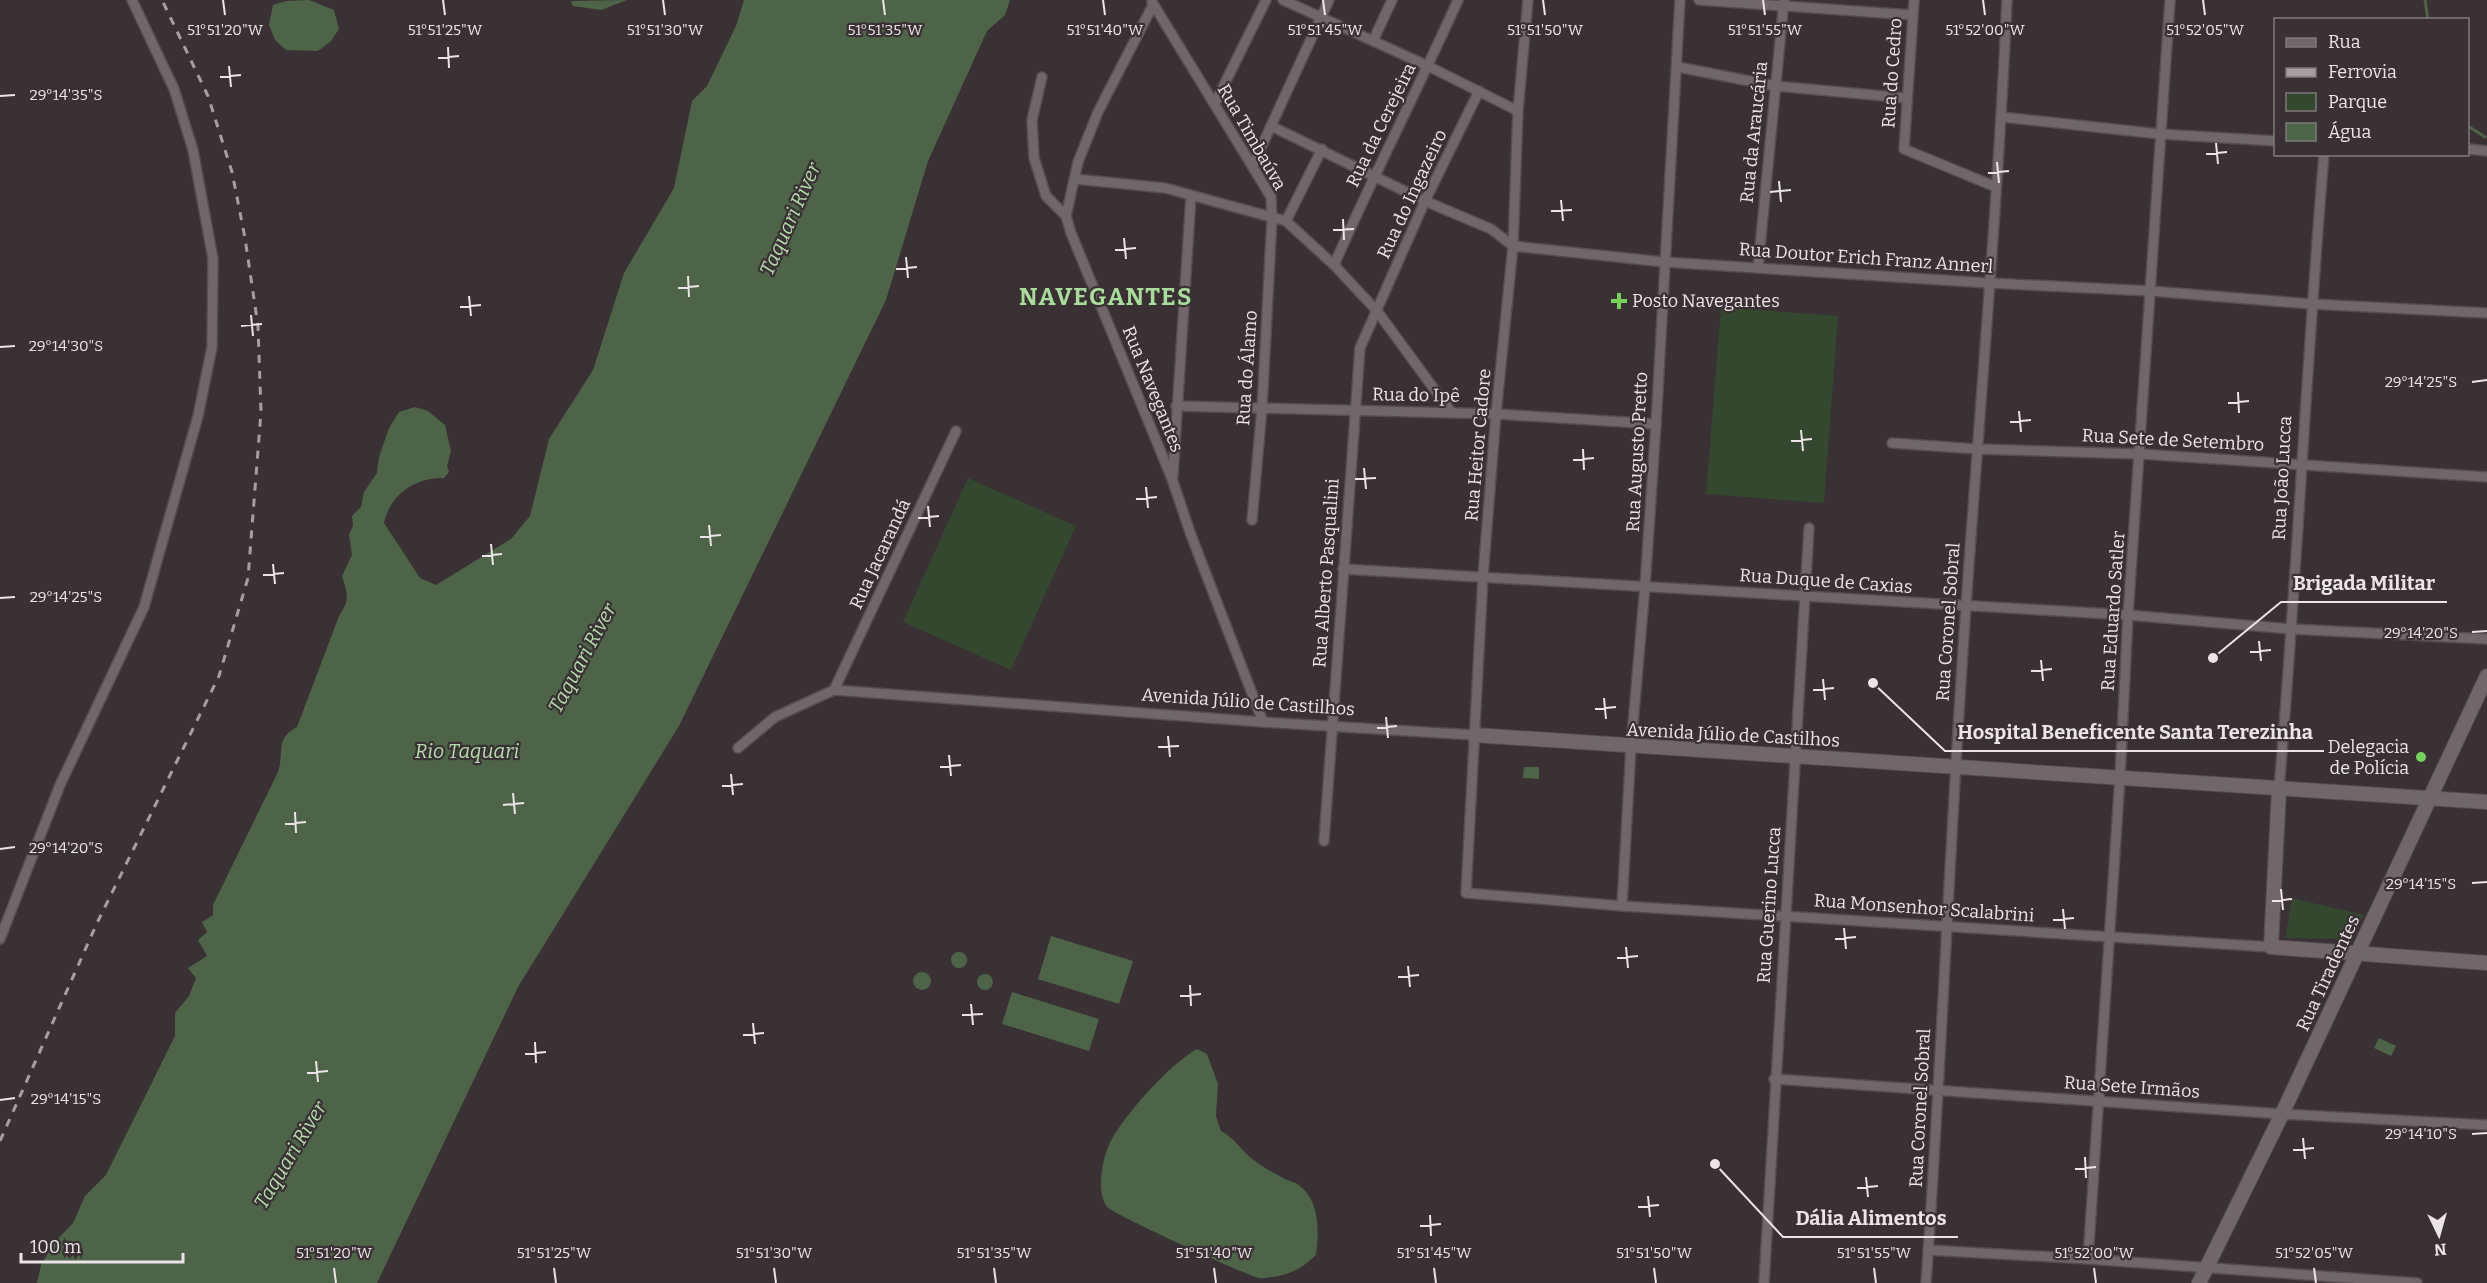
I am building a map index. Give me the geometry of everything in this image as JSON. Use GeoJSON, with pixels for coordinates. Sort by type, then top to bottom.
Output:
{"type":"FeatureCollection","features":[{"type":"Feature","properties":{"kind":"street"},"geometry":{"type":"LineString","coordinates":[[0,939],[60,785],[144,607],[198,416],[212,347],[213,260],[193,150],[174,89],[132,0]]}},
{"type":"Feature","properties":{"kind":"street"},"geometry":{"type":"LineString","coordinates":[[1215,103],[1266,0]]}},
{"type":"Feature","properties":{"kind":"street"},"geometry":{"type":"LineString","coordinates":[[1283,0],[1428,66],[1518,111]]}},
{"type":"Feature","properties":{"kind":"street"},"geometry":{"type":"LineString","coordinates":[[1253,165],[1329,0]]}},
{"type":"Feature","properties":{"kind":"street"},"geometry":{"type":"LineString","coordinates":[[1373,41],[1392,0]]}},
{"type":"Feature","properties":{"kind":"street","name":"Rua da Cerejeira"},"geometry":{"type":"LineString","coordinates":[[1334,265],[1374,175],[1458,0]]}},
{"type":"Feature","properties":{"kind":"street","name":"Rua Heitor Cadore"},"geometry":{"type":"LineString","coordinates":[[1466,892],[1483,576],[1513,246],[1518,111],[1528,0]]}},
{"type":"Feature","properties":{"kind":"street","name":"Rua Augusto Pretto"},"geometry":{"type":"LineString","coordinates":[[1622,906],[1631,747],[1656,424],[1680,0]]}},
{"type":"Feature","properties":{"kind":"street"},"geometry":{"type":"LineString","coordinates":[[1698,0],[1784,2],[1912,15]]}},
{"type":"Feature","properties":{"kind":"street","name":"Rua do Cedro"},"geometry":{"type":"LineString","coordinates":[[1914,0],[1904,149],[1996,187]]}},
{"type":"Feature","properties":{"kind":"street","name":"Rua Coronel Sobral"},"geometry":{"type":"LineString","coordinates":[[1926,1283],[1939,1089],[1955,766],[2002,117],[2007,0]]}},
{"type":"Feature","properties":{"kind":"street","name":"Rua Eduardo Satler"},"geometry":{"type":"LineString","coordinates":[[2088,1259],[2120,777],[2128,615],[2141,454],[2170,0]]}},
{"type":"Feature","properties":{"kind":"street","name":"Rua da Araucária"},"geometry":{"type":"LineString","coordinates":[[1758,268],[1784,2]]}},
{"type":"Feature","properties":{"kind":"street"},"geometry":{"type":"LineString","coordinates":[[1066,216],[1078,162],[1098,112],[1152,3]]}},
{"type":"Feature","properties":{"kind":"street","name":"Rua Timbaúva"},"geometry":{"type":"LineString","coordinates":[[1152,3],[1271,197],[1272,218],[1286,221]]}},
{"type":"Feature","properties":{"kind":"street"},"geometry":{"type":"LineString","coordinates":[[1678,67],[1775,86],[1906,98]]}},
{"type":"Feature","properties":{"kind":"street"},"geometry":{"type":"LineString","coordinates":[[1042,77],[1032,120],[1034,158],[1046,196],[1066,216]]}},
{"type":"Feature","properties":{"kind":"street","name":"Rua do Ingazeiro"},"geometry":{"type":"LineString","coordinates":[[1377,312],[1425,201],[1479,91]]}},
{"type":"Feature","properties":{"kind":"street"},"geometry":{"type":"LineString","coordinates":[[2002,117],[2160,134],[2274,141]]}},
{"type":"Feature","properties":{"kind":"street"},"geometry":{"type":"LineString","coordinates":[[1271,126],[1425,201],[1491,229],[1513,246]]}},
{"type":"Feature","properties":{"kind":"street"},"geometry":{"type":"LineString","coordinates":[[1322,149],[1286,221],[1334,265],[1377,312],[1451,412]]}},
{"type":"Feature","properties":{"kind":"street"},"geometry":{"type":"LineString","coordinates":[[2469,149],[2487,151]]}},
{"type":"Feature","properties":{"kind":"street","name":"Rua João Lucca"},"geometry":{"type":"LineString","coordinates":[[2271,948],[2279,789],[2292,629],[2311,304],[2324,156]]}},
{"type":"Feature","properties":{"kind":"street"},"geometry":{"type":"LineString","coordinates":[[1075,179],[1165,188],[1272,218]]}},
{"type":"Feature","properties":{"kind":"street"},"geometry":{"type":"LineString","coordinates":[[1172,479],[1191,196]]}},
{"type":"Feature","properties":{"kind":"street","name":"Rua Navegantes"},"geometry":{"type":"LineString","coordinates":[[1066,216],[1172,479],[1191,535],[1263,722]]}},
{"type":"Feature","properties":{"kind":"street","name":"Rua do Álamo"},"geometry":{"type":"LineString","coordinates":[[1252,520],[1262,408],[1272,218]]}},
{"type":"Feature","properties":{"kind":"street","name":"Rua Doutor Erich Franz Annerl"},"geometry":{"type":"LineString","coordinates":[[1513,246],[1664,262],[2151,291],[2311,304],[2487,313]]}},
{"type":"Feature","properties":{"kind":"street","name":"Rua Alberto Pasqualini"},"geometry":{"type":"LineString","coordinates":[[1324,841],[1360,348],[1377,312]]}},
{"type":"Feature","properties":{"kind":"street","name":"Rua do Ipê"},"geometry":{"type":"LineString","coordinates":[[1176,406],[1451,412],[1656,424]]}},
{"type":"Feature","properties":{"kind":"street","name":"Rua Jacarandá"},"geometry":{"type":"LineString","coordinates":[[834,690],[956,431]]}},
{"type":"Feature","properties":{"kind":"street","name":"Rua Sete de Setembro"},"geometry":{"type":"LineString","coordinates":[[1892,443],[1977,449],[2141,454],[2487,477]]}},
{"type":"Feature","properties":{"kind":"street","name":"Rua Guerino Lucca"},"geometry":{"type":"LineString","coordinates":[[1764,1283],[1774,1079],[1809,528]]}},
{"type":"Feature","properties":{"kind":"street","name":"Rua Duque de Caxias"},"geometry":{"type":"LineString","coordinates":[[1343,569],[2128,615],[2292,629],[2487,639]]}},
{"type":"Feature","properties":{"kind":"street","name":"Rua Tiradentes"},"geometry":{"type":"LineString","coordinates":[[2199,1283],[2282,1114],[2487,676]]}},
{"type":"Feature","properties":{"kind":"street"},"geometry":{"type":"LineString","coordinates":[[738,748],[775,717],[834,690]]}},
{"type":"Feature","properties":{"kind":"street","name":"Avenida Júlio de Castilhos"},"geometry":{"type":"LineString","coordinates":[[834,690],[1631,747],[1955,766],[2487,802]]}},
{"type":"Feature","properties":{"kind":"street","name":"Rua Monsenhor Scalabrini"},"geometry":{"type":"LineString","coordinates":[[1466,892],[1622,906],[2487,963]]}},
{"type":"Feature","properties":{"kind":"street","name":"Rua Sete Irmãos"},"geometry":{"type":"LineString","coordinates":[[1774,1079],[2282,1114],[2487,1125]]}},
{"type":"Feature","properties":{"kind":"street"},"geometry":{"type":"LineString","coordinates":[[1928,1250],[2417,1283]]}},
{"type":"Feature","properties":{"kind":"green space"},"geometry":{"type":"Polygon","coordinates":[[[1721,307],[1838,316],[1824,503],[1706,494],[1721,307]]]}},
{"type":"Feature","properties":{"kind":"green space"},"geometry":{"type":"Polygon","coordinates":[[[968,478],[1076,526],[1011,670],[903,622],[968,478]]]}},
{"type":"Feature","properties":{"kind":"green space"},"geometry":{"type":"Polygon","coordinates":[[[2292,898],[2364,915],[2353,939],[2285,938],[2292,898]]]}},
{"type":"Feature","properties":{"kind":"water"},"geometry":{"type":"Polygon","coordinates":[[[309,0],[334,10],[339,29],[331,41],[318,51],[286,50],[275,40],[269,25],[273,5],[286,1],[309,0]]]}},
{"type":"Feature","properties":{"kind":"water"},"geometry":{"type":"Polygon","coordinates":[[[627,0],[601,10],[573,6],[571,1],[627,0]]]}},
{"type":"Feature","properties":{"kind":"water","name":"Rio Taquari"},"geometry":{"type":"Polygon","coordinates":[[[744,0],[1010,0],[1005,15],[987,31],[928,161],[886,300],[679,726],[518,987],[377,1283],[37,1283],[41,1265],[53,1244],[73,1223],[85,1196],[106,1175],[175,1036],[175,1013],[189,996],[196,978],[188,968],[207,956],[198,940],[207,932],[202,922],[213,915],[213,905],[277,774],[282,742],[297,727],[345,605],[347,593],[342,576],[352,555],[349,535],[353,526],[352,516],[361,507],[364,492],[377,473],[379,457],[389,428],[399,412],[415,407],[428,411],[445,425],[451,451],[447,466],[449,472],[444,478],[423,481],[405,490],[392,504],[384,523],[420,578],[436,585],[511,539],[530,516],[549,439],[593,370],[624,273],[674,188],[692,101],[707,86],[736,26],[744,0]]]}},
{"type":"Feature","properties":{"kind":"water"},"geometry":{"type":"Polygon","coordinates":[[[1524,767],[1539,767],[1539,779],[1523,778],[1524,767]]]}},
{"type":"Feature","properties":{"kind":"water"},"geometry":{"type":"Polygon","coordinates":[[[1051,936],[1133,961],[1119,1004],[1038,979],[1051,936]]]}},
{"type":"Feature","properties":{"kind":"water"},"geometry":{"type":"Polygon","coordinates":[[[956,952],[962,952],[967,960],[965,966],[956,968],[951,963],[951,957],[956,952]]]}},
{"type":"Feature","properties":{"kind":"water"},"geometry":{"type":"Polygon","coordinates":[[[922,972],[928,975],[931,981],[928,987],[922,990],[916,987],[913,981],[916,975],[922,972]]]}},
{"type":"Feature","properties":{"kind":"water"},"geometry":{"type":"Polygon","coordinates":[[[985,974],[991,976],[993,982],[991,988],[985,990],[979,988],[977,982],[979,976],[985,974]]]}},
{"type":"Feature","properties":{"kind":"water"},"geometry":{"type":"Polygon","coordinates":[[[1012,992],[1099,1019],[1089,1051],[1002,1024],[1012,992]]]}},
{"type":"Feature","properties":{"kind":"water"},"geometry":{"type":"Polygon","coordinates":[[[2379,1038],[2396,1046],[2391,1056],[2374,1048],[2379,1038]]]}},
{"type":"Feature","properties":{"kind":"water"},"geometry":{"type":"Polygon","coordinates":[[[1197,1049],[1207,1054],[1218,1084],[1216,1116],[1221,1131],[1258,1164],[1298,1185],[1307,1193],[1315,1209],[1318,1228],[1316,1255],[1291,1272],[1280,1276],[1259,1278],[1131,1221],[1107,1207],[1103,1200],[1102,1172],[1106,1152],[1113,1137],[1151,1088],[1174,1066],[1197,1049]]]}},
{"type":"Feature","properties":{"kind":"waterway"},"geometry":{"type":"LineString","coordinates":[[2425,0],[2428,18]]}},
{"type":"Feature","properties":{"kind":"waterway"},"geometry":{"type":"LineString","coordinates":[[2469,127],[2485,137]]}},
{"type":"Feature","properties":{"kind":"railway"},"geometry":{"type":"LineString","coordinates":[[0,1141],[97,923],[219,676],[248,578],[261,412],[258,326],[245,238],[232,172],[208,96],[162,0]]}},
{"type":"Feature","properties":{"kind":"place","name":"Posto Navegantes"},"geometry":{"type":"Point","coordinates":[1619,301]}},
{"type":"Feature","properties":{"kind":"place","name":"Brigada Militar"},"geometry":{"type":"Point","coordinates":[2213,658]}},
{"type":"Feature","properties":{"kind":"place","name":"Hospital Beneficente Santa Terezinha"},"geometry":{"type":"Point","coordinates":[1873,683]}},
{"type":"Feature","properties":{"kind":"place","name":"Delegacia de Polícia"},"geometry":{"type":"Point","coordinates":[2421,757]}},
{"type":"Feature","properties":{"kind":"place","name":"Dália Alimentos"},"geometry":{"type":"Point","coordinates":[1715,1164]}},
{"type":"Feature","properties":{"kind":"district","name":"NAVEGANTES"},"geometry":{"type":"Point","coordinates":[1106,297]}},
{"type":"Feature","properties":{"kind":"water label","name":"Taquari River"},"geometry":{"type":"Point","coordinates":[790,219]}},
{"type":"Feature","properties":{"kind":"water label","name":"Taquari River"},"geometry":{"type":"Point","coordinates":[582,658]}},
{"type":"Feature","properties":{"kind":"water label","name":"Taquari River"},"geometry":{"type":"Point","coordinates":[290,1155]}}]}
